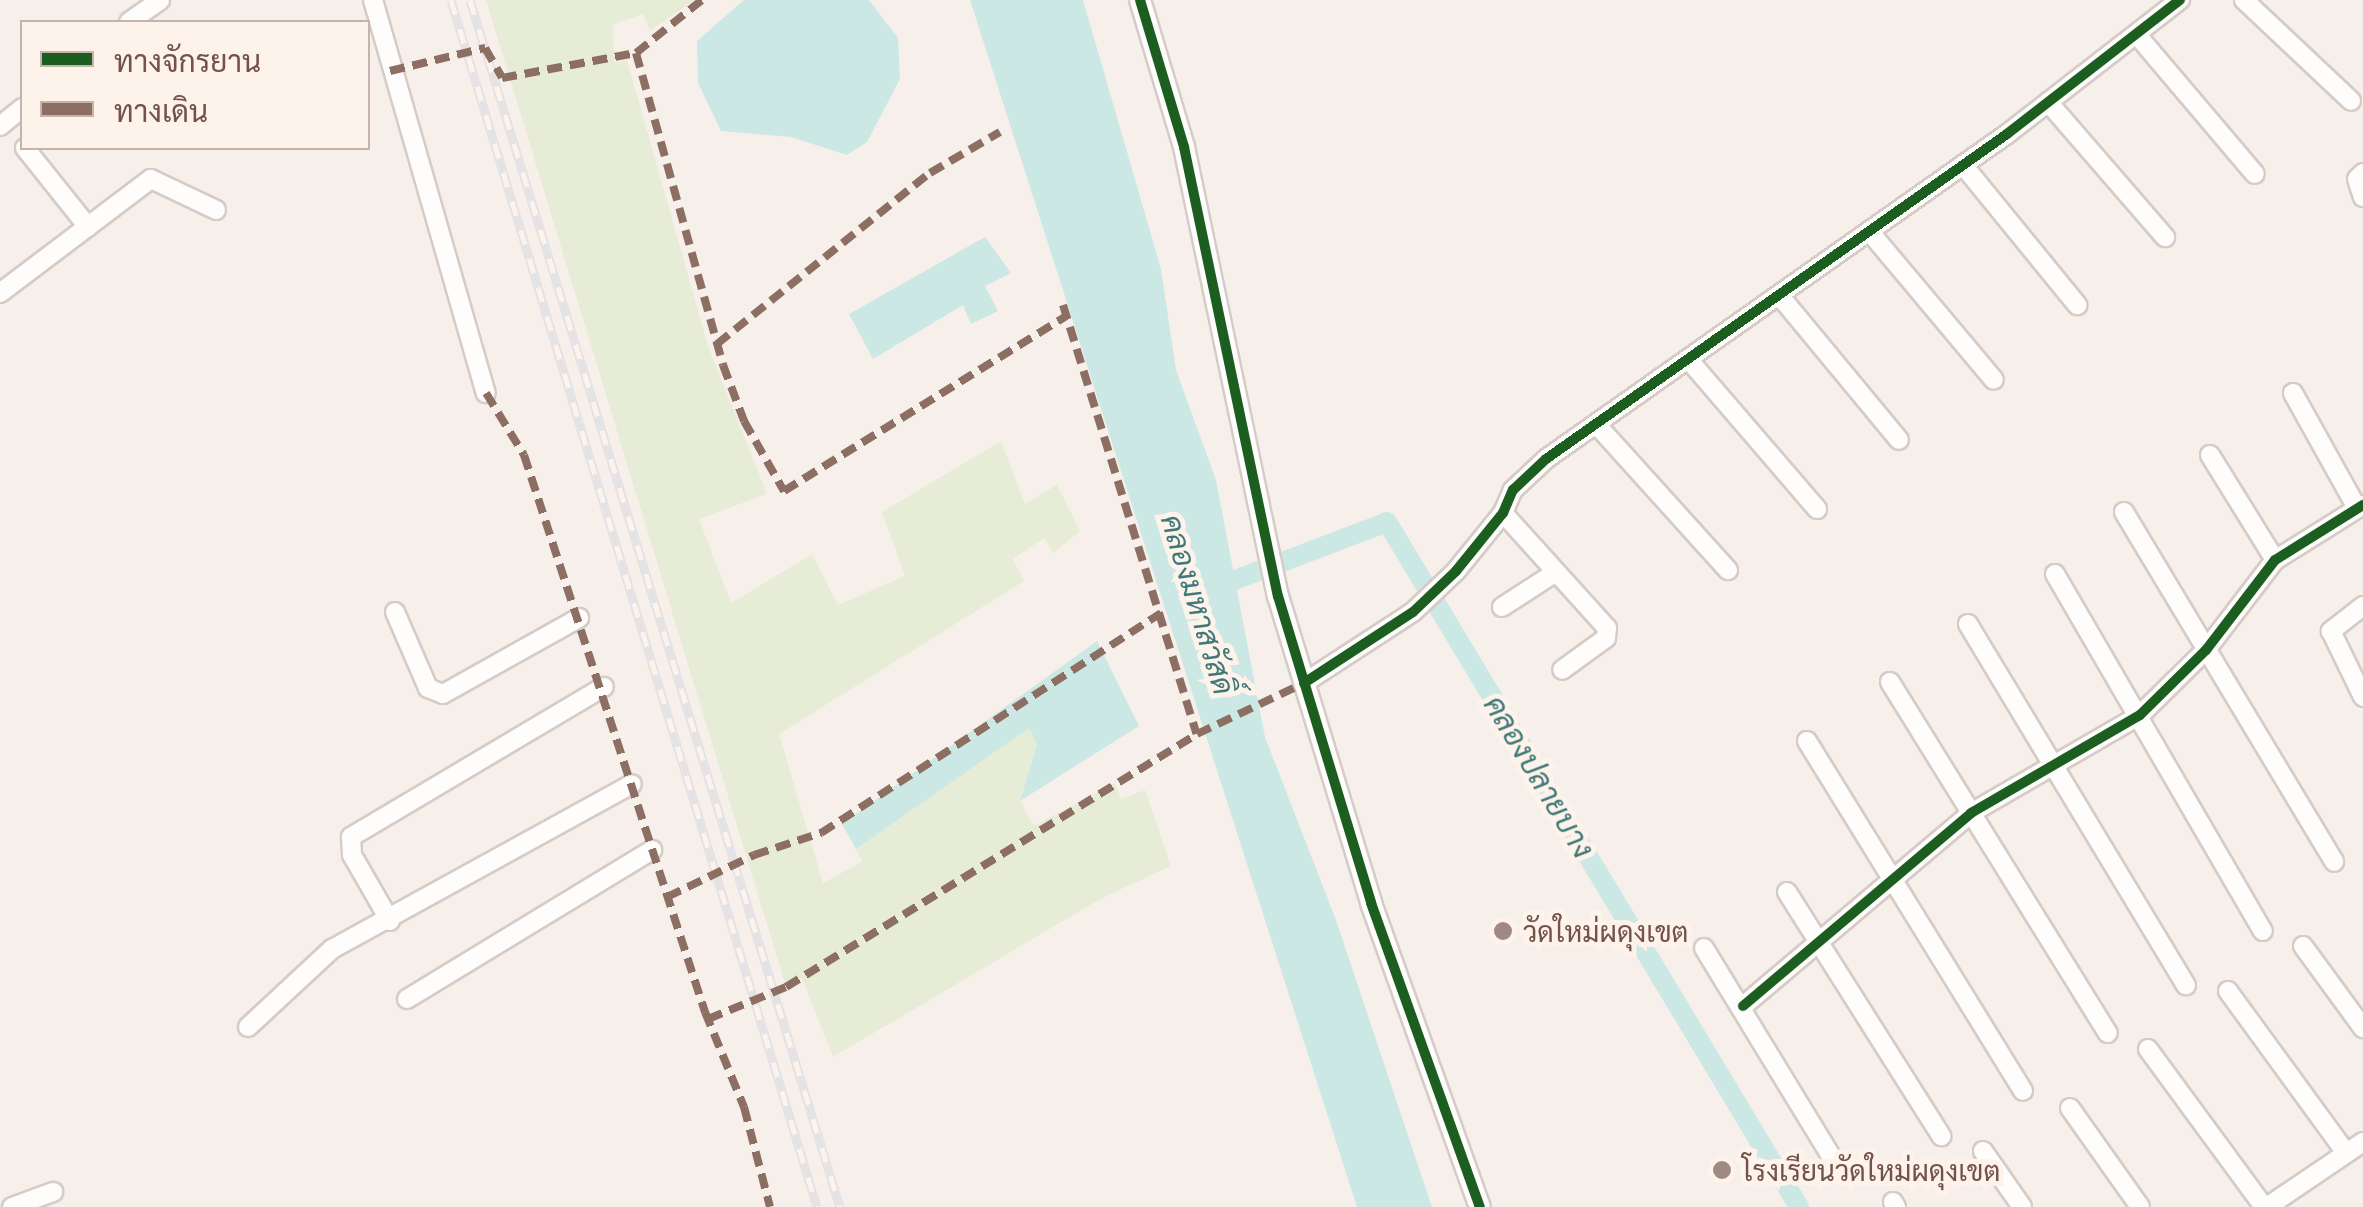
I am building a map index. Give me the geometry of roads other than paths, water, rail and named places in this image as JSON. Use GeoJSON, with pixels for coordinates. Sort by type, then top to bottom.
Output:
{"type":"FeatureCollection","features":[{"type":"Feature","properties":{"kind":"street"},"geometry":{"type":"LineString","coordinates":[[132,20],[160,0]]}},
{"type":"Feature","properties":{"kind":"street"},"geometry":{"type":"LineString","coordinates":[[372,0],[486,394]]}},
{"type":"Feature","properties":{"kind":"street"},"geometry":{"type":"LineString","coordinates":[[1140,0],[1184,147],[1278,596],[1374,913],[1480,1207]]}},
{"type":"Feature","properties":{"kind":"street"},"geometry":{"type":"LineString","coordinates":[[1304,683],[1413,612],[1456,571],[1503,514],[1513,490],[1596,424],[1963,164],[2180,0]]}},
{"type":"Feature","properties":{"kind":"street"},"geometry":{"type":"LineString","coordinates":[[2244,0],[2351,101]]}},
{"type":"Feature","properties":{"kind":"street"},"geometry":{"type":"LineString","coordinates":[[2138,35],[2255,174]]}},
{"type":"Feature","properties":{"kind":"street"},"geometry":{"type":"LineString","coordinates":[[2048,102],[2165,237]]}},
{"type":"Feature","properties":{"kind":"street"},"geometry":{"type":"LineString","coordinates":[[27,150],[88,227]]}},
{"type":"Feature","properties":{"kind":"street"},"geometry":{"type":"LineString","coordinates":[[1963,164],[2077,305]]}},
{"type":"Feature","properties":{"kind":"street"},"geometry":{"type":"LineString","coordinates":[[2363,173],[2357,179],[2363,197]]}},
{"type":"Feature","properties":{"kind":"street"},"geometry":{"type":"LineString","coordinates":[[0,292],[151,179],[216,210]]}},
{"type":"Feature","properties":{"kind":"street"},"geometry":{"type":"LineString","coordinates":[[1869,231],[1994,380]]}},
{"type":"Feature","properties":{"kind":"street"},"geometry":{"type":"LineString","coordinates":[[1779,295],[1899,440]]}},
{"type":"Feature","properties":{"kind":"street"},"geometry":{"type":"LineString","coordinates":[[1688,359],[1817,509]]}},
{"type":"Feature","properties":{"kind":"street"},"geometry":{"type":"LineString","coordinates":[[1743,1006],[1971,814],[2140,715],[2206,650],[2275,560],[2360,506],[2293,393]]}},
{"type":"Feature","properties":{"kind":"street"},"geometry":{"type":"LineString","coordinates":[[1596,424],[1728,570]]}},
{"type":"Feature","properties":{"kind":"street"},"geometry":{"type":"LineString","coordinates":[[2210,454],[2275,560]]}},
{"type":"Feature","properties":{"kind":"street"},"geometry":{"type":"LineString","coordinates":[[2124,512],[2334,862]]}},
{"type":"Feature","properties":{"kind":"street"},"geometry":{"type":"LineString","coordinates":[[1503,514],[1608,633],[1562,670]]}},
{"type":"Feature","properties":{"kind":"street"},"geometry":{"type":"LineString","coordinates":[[1502,606],[1556,572]]}},
{"type":"Feature","properties":{"kind":"street"},"geometry":{"type":"LineString","coordinates":[[2055,574],[2263,930]]}},
{"type":"Feature","properties":{"kind":"street"},"geometry":{"type":"LineString","coordinates":[[2363,606],[2331,630],[2363,697]]}},
{"type":"Feature","properties":{"kind":"street"},"geometry":{"type":"LineString","coordinates":[[395,612],[428,688],[442,694],[579,618]]}},
{"type":"Feature","properties":{"kind":"street"},"geometry":{"type":"LineString","coordinates":[[1968,624],[2051,768],[2186,986]]}},
{"type":"Feature","properties":{"kind":"street"},"geometry":{"type":"LineString","coordinates":[[1890,682],[2108,1033]]}},
{"type":"Feature","properties":{"kind":"street"},"geometry":{"type":"LineString","coordinates":[[390,921],[352,855],[351,838],[604,687]]}},
{"type":"Feature","properties":{"kind":"street"},"geometry":{"type":"LineString","coordinates":[[1807,742],[2023,1091]]}},
{"type":"Feature","properties":{"kind":"street"},"geometry":{"type":"LineString","coordinates":[[248,1027],[332,949],[390,921],[632,784]]}},
{"type":"Feature","properties":{"kind":"street"},"geometry":{"type":"LineString","coordinates":[[406,999],[652,850]]}},
{"type":"Feature","properties":{"kind":"street"},"geometry":{"type":"LineString","coordinates":[[1787,892],[1941,1136]]}},
{"type":"Feature","properties":{"kind":"street"},"geometry":{"type":"LineString","coordinates":[[2303,946],[2363,1028]]}},
{"type":"Feature","properties":{"kind":"street"},"geometry":{"type":"LineString","coordinates":[[1704,948],[1743,1006],[1837,1166]]}},
{"type":"Feature","properties":{"kind":"street"},"geometry":{"type":"LineString","coordinates":[[2228,991],[2346,1153]]}},
{"type":"Feature","properties":{"kind":"street"},"geometry":{"type":"LineString","coordinates":[[2148,1049],[2266,1207],[2363,1142]]}},
{"type":"Feature","properties":{"kind":"street"},"geometry":{"type":"LineString","coordinates":[[2070,1108],[2140,1207]]}},
{"type":"Feature","properties":{"kind":"street"},"geometry":{"type":"LineString","coordinates":[[1984,1152],[2022,1207]]}},
{"type":"Feature","properties":{"kind":"street"},"geometry":{"type":"LineString","coordinates":[[12,1207],[53,1192]]}},
{"type":"Feature","properties":{"kind":"water"},"geometry":{"type":"Polygon","coordinates":[[[744,0],[869,0],[898,38],[900,79],[867,142],[847,155],[791,137],[721,131],[698,83],[697,41],[744,0]]]}},
{"type":"Feature","properties":{"kind":"water","name":"คลองมหาสวัสดิ์"},"geometry":{"type":"Polygon","coordinates":[[[970,0],[1083,0],[1161,269],[1176,370],[1216,480],[1265,737],[1336,920],[1432,1207],[1357,1207],[970,0]]]}},
{"type":"Feature","properties":{"kind":"water"},"geometry":{"type":"Polygon","coordinates":[[[985,237],[1011,273],[985,286],[998,311],[971,324],[963,305],[873,359],[849,314],[985,237]]]}},
{"type":"Feature","properties":{"kind":"water"},"geometry":{"type":"Polygon","coordinates":[[[1097,641],[1139,726],[1020,801],[1037,745],[1029,728],[856,849],[842,824],[1097,641]]]}},
{"type":"Feature","properties":{"kind":"waterway","name":"คลองปลายบาง"},"geometry":{"type":"LineString","coordinates":[[1211,589],[1387,522],[1799,1207]]}},
{"type":"Feature","properties":{"kind":"railway"},"geometry":{"type":"LineString","coordinates":[[451,0],[817,1207]]}},
{"type":"Feature","properties":{"kind":"railway"},"geometry":{"type":"LineString","coordinates":[[470,0],[840,1207]]}},
{"type":"Feature","properties":{"kind":"place","name":"วัดใหม่ผดุงเขต"},"geometry":{"type":"Point","coordinates":[1503,931]}},
{"type":"Feature","properties":{"kind":"place","name":"โรงเรียนวัดใหม่ผดุงเขต"},"geometry":{"type":"Point","coordinates":[1722,1170]}}]}
